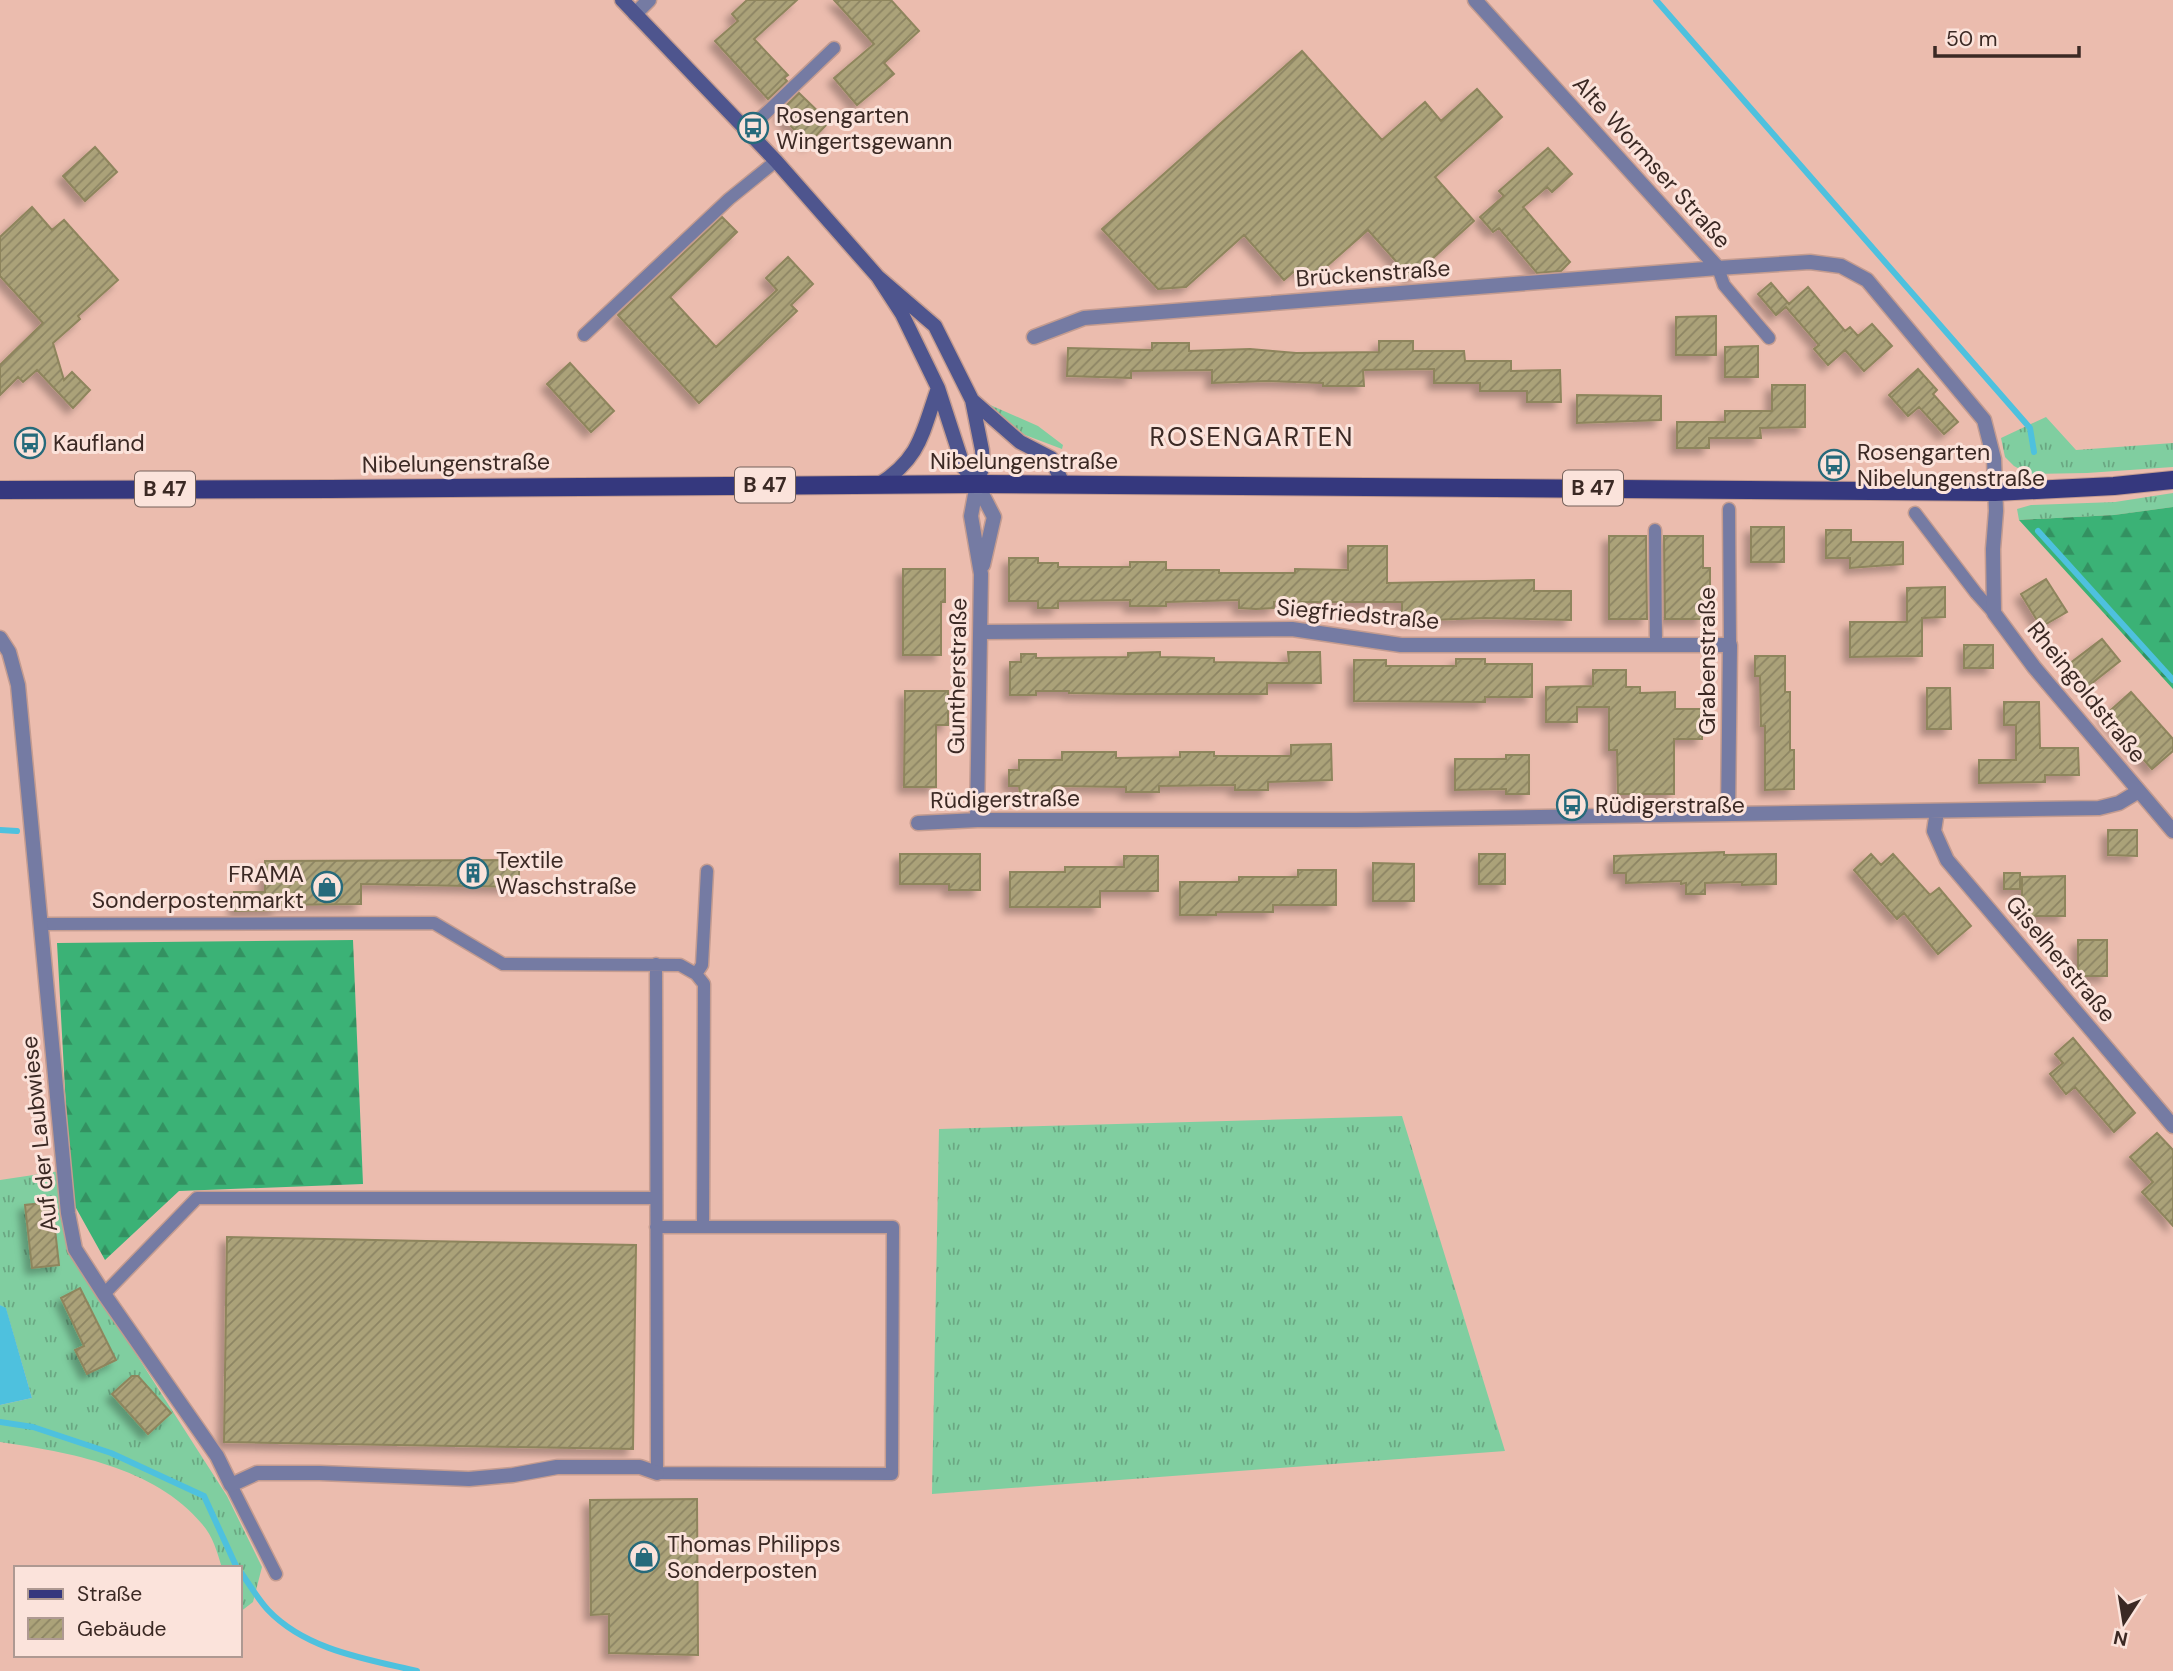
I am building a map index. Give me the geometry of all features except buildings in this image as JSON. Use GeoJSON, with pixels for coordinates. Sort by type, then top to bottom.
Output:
{"type":"FeatureCollection","features":[{"type":"Feature","properties":{"kind":"main road"},"geometry":{"type":"LineString","coordinates":[[622,0],[776,161],[878,277],[902,314],[938,388],[964,468],[978,484]]}},
{"type":"Feature","properties":{"kind":"main road"},"geometry":{"type":"LineString","coordinates":[[878,277],[936,326],[972,400],[983,465],[978,484]]}},
{"type":"Feature","properties":{"kind":"main road"},"geometry":{"type":"LineString","coordinates":[[878,485],[908,462],[918,444],[938,388]]}},
{"type":"Feature","properties":{"kind":"main road"},"geometry":{"type":"LineString","coordinates":[[972,400],[1028,449],[1051,458],[1063,484]]}},
{"type":"Feature","properties":{"kind":"main road","name":"Nibelungenstraße"},"geometry":{"type":"LineString","coordinates":[[0,490],[1063,484],[1995,492],[2101,487],[2173,480]]}},
{"type":"Feature","properties":{"kind":"street"},"geometry":{"type":"LineString","coordinates":[[635,13],[649,0]]}},
{"type":"Feature","properties":{"kind":"street","name":"Alte Wormser Straße"},"geometry":{"type":"LineString","coordinates":[[1475,0],[1718,268],[1810,262],[1841,266],[1867,281],[1984,420],[1994,459],[1995,492]]}},
{"type":"Feature","properties":{"kind":"street","name":"Brückenstraße"},"geometry":{"type":"LineString","coordinates":[[1034,337],[1084,318],[1718,268]]}},
{"type":"Feature","properties":{"kind":"street","name":"Guntherstraße"},"geometry":{"type":"LineString","coordinates":[[977,820],[981,574],[971,516],[978,484]]}},
{"type":"Feature","properties":{"kind":"street","name":"Guntherstraße"},"geometry":{"type":"LineString","coordinates":[[978,484],[994,517],[981,574]]}},
{"type":"Feature","properties":{"kind":"street","name":"Rheingoldstraße"},"geometry":{"type":"LineString","coordinates":[[1995,492],[1994,613],[2034,667],[2173,831]]}},
{"type":"Feature","properties":{"kind":"street","name":"Siegfriedstraße"},"geometry":{"type":"LineString","coordinates":[[981,632],[1292,629],[1401,645],[1730,645]]}},
{"type":"Feature","properties":{"kind":"street","name":"Auf der Laubwiese"},"geometry":{"type":"LineString","coordinates":[[0,638],[9,652],[18,685],[68,1213],[75,1249],[217,1456],[231,1485]]}},
{"type":"Feature","properties":{"kind":"street","name":"Grabenstraße"},"geometry":{"type":"LineString","coordinates":[[1728,814],[1730,645]]}},
{"type":"Feature","properties":{"kind":"street","name":"Rüdigerstraße"},"geometry":{"type":"LineString","coordinates":[[918,823],[977,820],[1357,820],[2099,808],[2119,803],[2139,791]]}},
{"type":"Feature","properties":{"kind":"street","name":"Giselherstraße"},"geometry":{"type":"LineString","coordinates":[[1937,811],[1934,831],[1947,860],[2173,1126]]}},
{"type":"Feature","properties":{"kind":"street"},"geometry":{"type":"LineString","coordinates":[[231,1485],[257,1473],[468,1479],[557,1467],[640,1467],[657,1473]]}},
{"type":"Feature","properties":{"kind":"lane"},"geometry":{"type":"LineString","coordinates":[[747,131],[834,48]]}},
{"type":"Feature","properties":{"kind":"lane"},"geometry":{"type":"LineString","coordinates":[[584,335],[729,199],[776,161]]}},
{"type":"Feature","properties":{"kind":"lane"},"geometry":{"type":"LineString","coordinates":[[1718,268],[1724,285],[1769,338]]}},
{"type":"Feature","properties":{"kind":"lane","name":"Grabenstraße"},"geometry":{"type":"LineString","coordinates":[[1729,509],[1730,645]]}},
{"type":"Feature","properties":{"kind":"lane","name":"Rheingoldstraße"},"geometry":{"type":"LineString","coordinates":[[1915,513],[1994,613]]}},
{"type":"Feature","properties":{"kind":"lane"},"geometry":{"type":"LineString","coordinates":[[1655,530],[1656,645]]}},
{"type":"Feature","properties":{"kind":"lane"},"geometry":{"type":"LineString","coordinates":[[696,974],[702,965],[707,871]]}},
{"type":"Feature","properties":{"kind":"lane"},"geometry":{"type":"LineString","coordinates":[[41,924],[434,923],[503,964],[680,965],[696,974],[704,984],[703,1227]]}},
{"type":"Feature","properties":{"kind":"lane"},"geometry":{"type":"LineString","coordinates":[[656,964],[656,1227],[657,1473],[892,1474],[893,1227],[656,1227]]}},
{"type":"Feature","properties":{"kind":"lane"},"geometry":{"type":"LineString","coordinates":[[104,1294],[197,1198],[656,1198]]}},
{"type":"Feature","properties":{"kind":"lane","name":"Auf der Laubwiese"},"geometry":{"type":"LineString","coordinates":[[231,1485],[276,1574]]}},
{"type":"Feature","properties":{"kind":"green space"},"geometry":{"type":"Polygon","coordinates":[[[988,404],[1038,426],[1063,445],[1062,449],[1025,435],[988,404]]]}},
{"type":"Feature","properties":{"kind":"green space"},"geometry":{"type":"Polygon","coordinates":[[[2046,417],[2076,450],[2173,443],[2173,467],[2029,474],[2014,466],[2005,457],[2001,438],[2046,417]]]}},
{"type":"Feature","properties":{"kind":"green space"},"geometry":{"type":"Polygon","coordinates":[[[2173,493],[2173,507],[2114,515],[2019,520],[2017,509],[2031,505],[2115,502],[2173,493]]]}},
{"type":"Feature","properties":{"kind":"green space"},"geometry":{"type":"Polygon","coordinates":[[[2173,507],[2173,689],[2019,520],[2114,515],[2173,507]]]}},
{"type":"Feature","properties":{"kind":"green space"},"geometry":{"type":"Polygon","coordinates":[[[353,940],[363,1184],[179,1191],[105,1260],[71,1199],[57,943],[353,940]]]}},
{"type":"Feature","properties":{"kind":"green space"},"geometry":{"type":"Polygon","coordinates":[[[1402,1116],[1505,1451],[932,1494],[939,1129],[1402,1116]]]}},
{"type":"Feature","properties":{"kind":"green space"},"geometry":{"type":"Polygon","coordinates":[[[60,1171],[68,1248],[227,1496],[262,1567],[253,1602],[242,1610],[242,1566],[221,1566],[206,1529],[183,1505],[160,1489],[109,1465],[54,1451],[0,1442],[0,1405],[32,1398],[6,1309],[0,1305],[0,1180],[60,1171]]]}},
{"type":"Feature","properties":{"kind":"water"},"geometry":{"type":"Polygon","coordinates":[[[0,1305],[6,1308],[32,1398],[0,1405],[0,1305]]]}},
{"type":"Feature","properties":{"kind":"waterway"},"geometry":{"type":"LineString","coordinates":[[1656,0],[2030,428],[2034,452]]}},
{"type":"Feature","properties":{"kind":"waterway"},"geometry":{"type":"LineString","coordinates":[[2038,531],[2173,680]]}},
{"type":"Feature","properties":{"kind":"waterway"},"geometry":{"type":"LineString","coordinates":[[0,830],[17,831]]}},
{"type":"Feature","properties":{"kind":"waterway"},"geometry":{"type":"LineString","coordinates":[[0,1422],[33,1427],[111,1453],[204,1496],[236,1566]]}},
{"type":"Feature","properties":{"kind":"waterway"},"geometry":{"type":"LineString","coordinates":[[242,1574],[268,1610],[300,1635],[357,1657],[417,1671]]}},
{"type":"Feature","properties":{"kind":"place","name":"Rosengarten Wingertsgewann"},"geometry":{"type":"Point","coordinates":[753,128]}},
{"type":"Feature","properties":{"kind":"place","name":"Kaufland"},"geometry":{"type":"Point","coordinates":[30,443]}},
{"type":"Feature","properties":{"kind":"place","name":"Rosengarten Nibelungenstraße"},"geometry":{"type":"Point","coordinates":[1834,465]}},
{"type":"Feature","properties":{"kind":"place","name":"Rüdigerstraße"},"geometry":{"type":"Point","coordinates":[1572,805]}},
{"type":"Feature","properties":{"kind":"place","name":"Textile Waschstraße"},"geometry":{"type":"Point","coordinates":[473,873]}},
{"type":"Feature","properties":{"kind":"place","name":"FRAMA Sonderpostenmarkt"},"geometry":{"type":"Point","coordinates":[327,887]}},
{"type":"Feature","properties":{"kind":"place","name":"Thomas Philipps Sonderposten"},"geometry":{"type":"Point","coordinates":[644,1557]}},
{"type":"Feature","properties":{"kind":"district","name":"ROSENGARTEN"},"geometry":{"type":"Point","coordinates":[1252,437]}}]}
